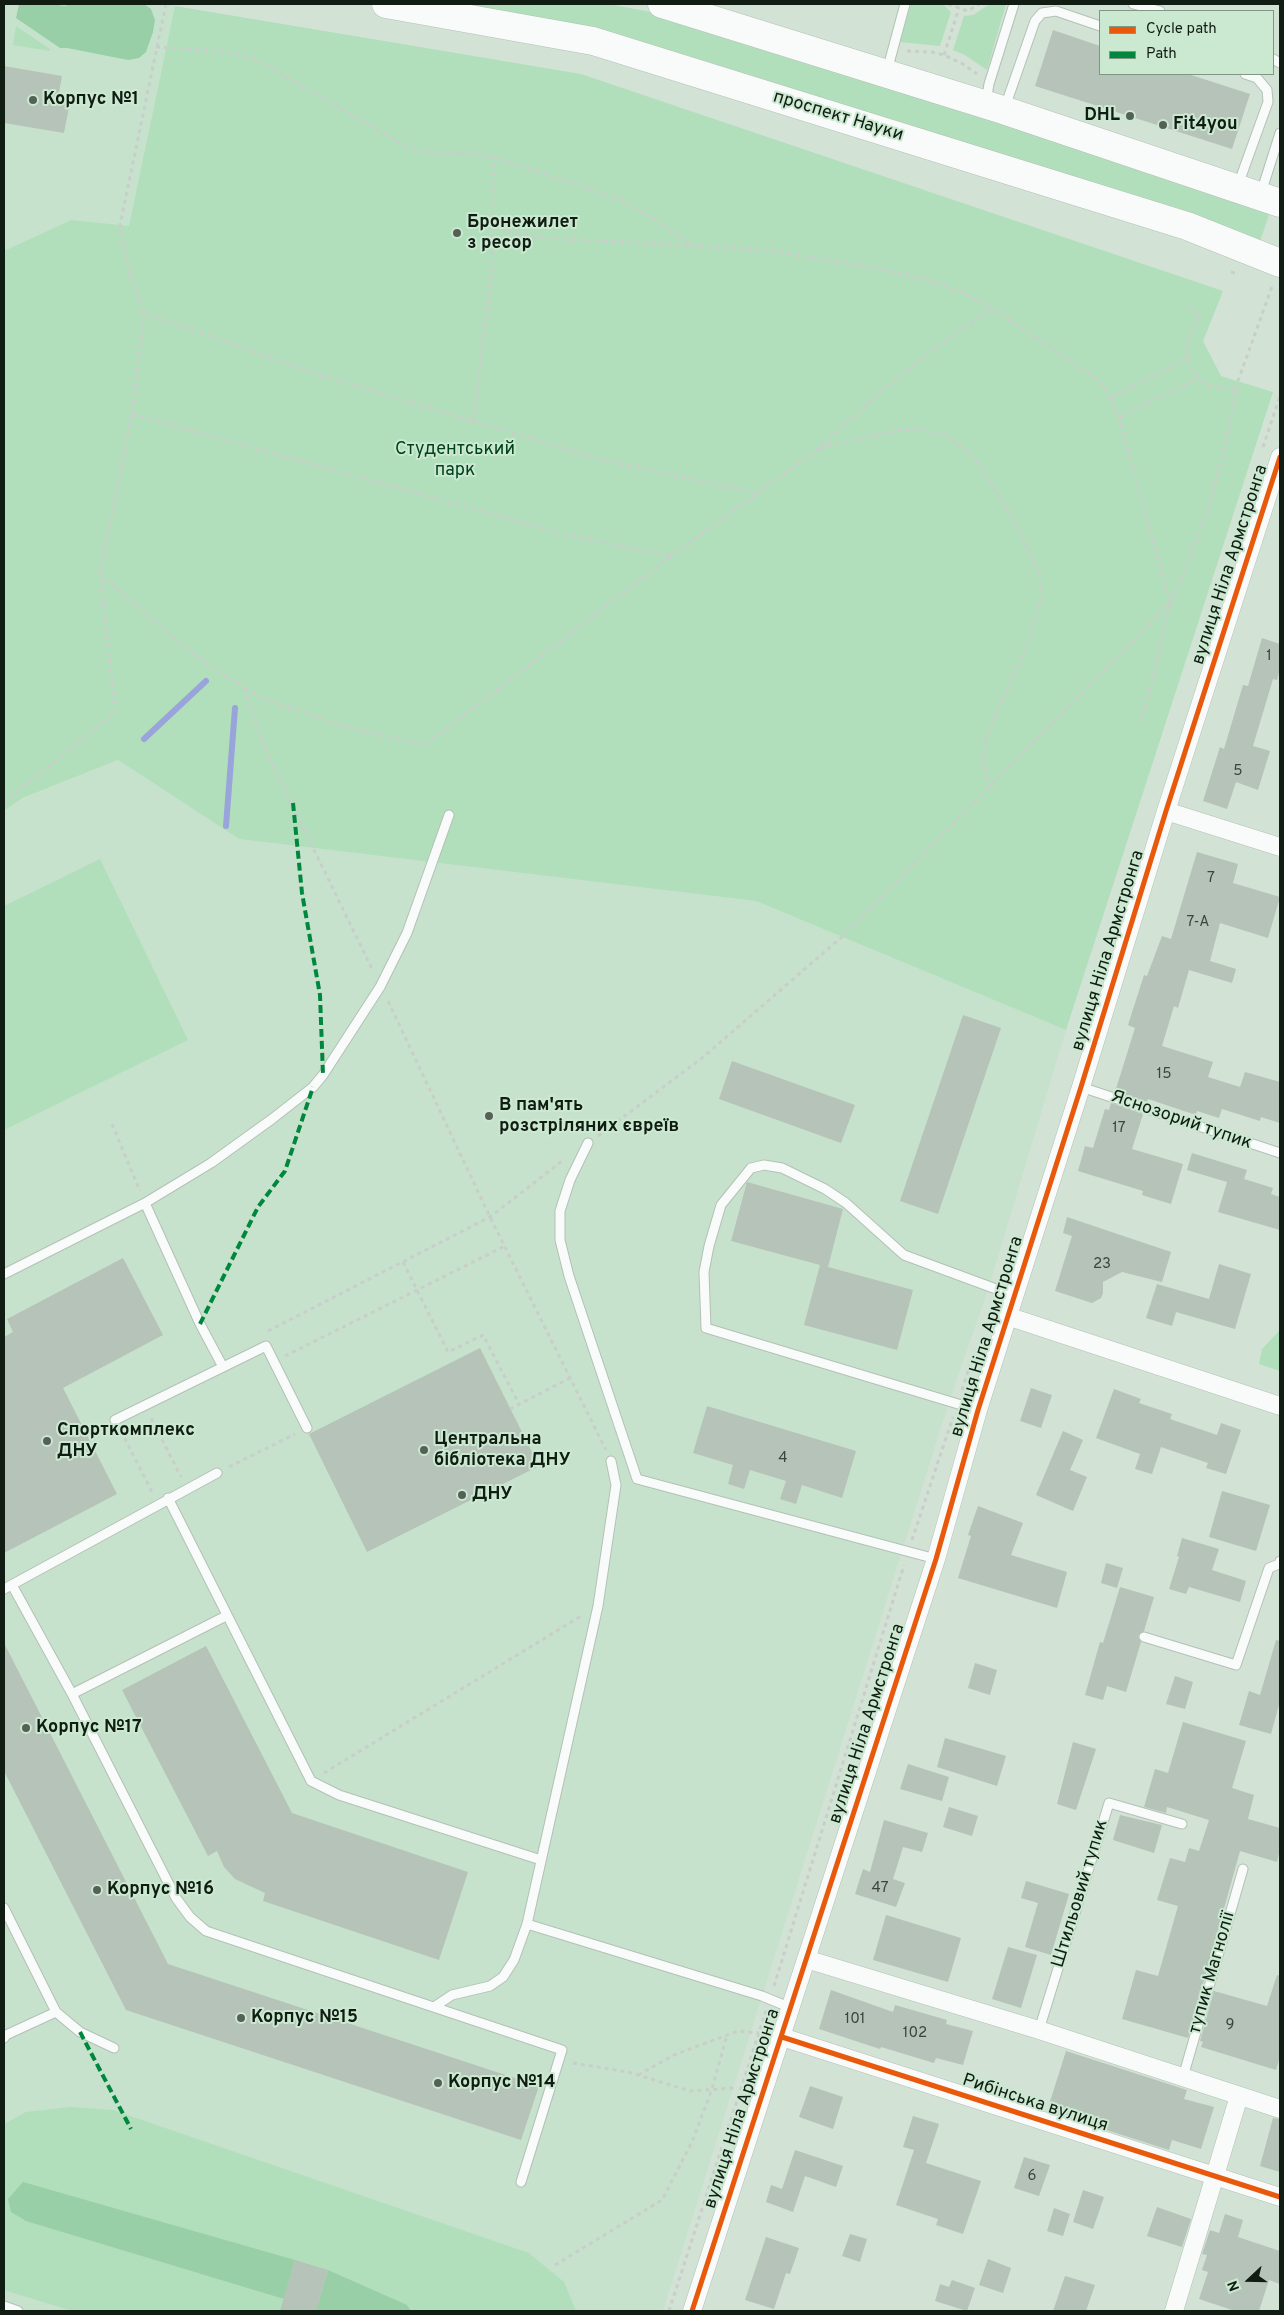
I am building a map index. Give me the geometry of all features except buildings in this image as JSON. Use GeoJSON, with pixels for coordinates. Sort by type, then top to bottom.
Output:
{"type":"FeatureCollection","features":[{"type":"Feature","properties":{"kind":"main road","name":"проспект Науки"},"geometry":{"type":"LineString","coordinates":[[386,4],[592,41],[1187,226],[1277,272]]}},
{"type":"Feature","properties":{"kind":"main road"},"geometry":{"type":"LineString","coordinates":[[662,4],[889,62],[1259,196]]}},
{"type":"Feature","properties":{"kind":"street","name":"вулиця Ніла Армстронга"},"geometry":{"type":"LineString","coordinates":[[692,2311],[936,1559],[1007,1316],[1280,456]]}},
{"type":"Feature","properties":{"kind":"street"},"geometry":{"type":"LineString","coordinates":[[1166,811],[1280,847]]}},
{"type":"Feature","properties":{"kind":"street"},"geometry":{"type":"LineString","coordinates":[[1007,1316],[1280,1406]]}},
{"type":"Feature","properties":{"kind":"street"},"geometry":{"type":"LineString","coordinates":[[806,1959],[1039,2030],[1280,2109]]}},
{"type":"Feature","properties":{"kind":"street","name":"Рибінська вулиця"},"geometry":{"type":"LineString","coordinates":[[782,2037],[1280,2197]]}},
{"type":"Feature","properties":{"kind":"street"},"geometry":{"type":"LineString","coordinates":[[1174,2311],[1239,2096]]}},
{"type":"Feature","properties":{"kind":"lane"},"geometry":{"type":"LineString","coordinates":[[889,62],[905,4]]}},
{"type":"Feature","properties":{"kind":"lane"},"geometry":{"type":"LineString","coordinates":[[993,100],[1014,4]]}},
{"type":"Feature","properties":{"kind":"lane"},"geometry":{"type":"LineString","coordinates":[[1133,4],[1156,10]]}},
{"type":"Feature","properties":{"kind":"lane"},"geometry":{"type":"LineString","coordinates":[[993,100],[1034,21],[1042,13],[1056,11],[1099,26]]}},
{"type":"Feature","properties":{"kind":"lane"},"geometry":{"type":"LineString","coordinates":[[1248,75],[1257,78],[1267,90],[1268,102],[1259,196]]}},
{"type":"Feature","properties":{"kind":"lane"},"geometry":{"type":"LineString","coordinates":[[1259,196],[1280,133]]}},
{"type":"Feature","properties":{"kind":"lane"},"geometry":{"type":"LineString","coordinates":[[4,1274],[145,1203],[211,1163],[313,1087],[380,986],[407,932],[448,816]]}},
{"type":"Feature","properties":{"kind":"lane","name":"Яснозорий тупик"},"geometry":{"type":"LineString","coordinates":[[1081,1087],[1280,1154]]}},
{"type":"Feature","properties":{"kind":"lane"},"geometry":{"type":"LineString","coordinates":[[588,1143],[570,1180],[560,1211],[560,1240],[637,1480],[936,1559]]}},
{"type":"Feature","properties":{"kind":"lane"},"geometry":{"type":"LineString","coordinates":[[978,1410],[706,1328],[704,1272],[708,1246],[721,1205],[751,1168],[764,1165],[782,1168],[825,1189],[846,1203],[904,1255],[1014,1296]]}},
{"type":"Feature","properties":{"kind":"lane"},"geometry":{"type":"LineString","coordinates":[[145,1203],[200,1324],[223,1367]]}},
{"type":"Feature","properties":{"kind":"lane"},"geometry":{"type":"LineString","coordinates":[[115,1420],[266,1346],[306,1428]]}},
{"type":"Feature","properties":{"kind":"lane"},"geometry":{"type":"LineString","coordinates":[[434,2007],[452,1995],[490,1986],[504,1978],[514,1960],[528,1924],[598,1606],[616,1486],[611,1461]]}},
{"type":"Feature","properties":{"kind":"lane"},"geometry":{"type":"LineString","coordinates":[[4,1589],[217,1473]]}},
{"type":"Feature","properties":{"kind":"lane"},"geometry":{"type":"LineString","coordinates":[[168,1498],[311,1781],[339,1795],[541,1860]]}},
{"type":"Feature","properties":{"kind":"lane"},"geometry":{"type":"LineString","coordinates":[[1144,1637],[1236,1665],[1269,1568],[1279,1564],[1280,1561]]}},
{"type":"Feature","properties":{"kind":"lane"},"geometry":{"type":"LineString","coordinates":[[12,1585],[72,1694],[176,1898],[195,1922],[206,1932],[562,2050],[522,2182]]}},
{"type":"Feature","properties":{"kind":"lane"},"geometry":{"type":"LineString","coordinates":[[72,1694],[226,1616]]}},
{"type":"Feature","properties":{"kind":"lane","name":"Штильовий тупик"},"geometry":{"type":"LineString","coordinates":[[1039,2030],[1109,1803],[1182,1824]]}},
{"type":"Feature","properties":{"kind":"lane","name":"тупик Магнолії"},"geometry":{"type":"LineString","coordinates":[[1183,2077],[1243,1869]]}},
{"type":"Feature","properties":{"kind":"lane"},"geometry":{"type":"LineString","coordinates":[[4,1908],[56,2012],[80,2032],[114,2048]]}},
{"type":"Feature","properties":{"kind":"lane"},"geometry":{"type":"LineString","coordinates":[[528,1924],[762,1996],[791,2008]]}},
{"type":"Feature","properties":{"kind":"lane"},"geometry":{"type":"LineString","coordinates":[[4,2038],[6,2035],[56,2012]]}},
{"type":"Feature","properties":{"kind":"lane"},"geometry":{"type":"LineString","coordinates":[[4,2306],[18,2311]]}},
{"type":"Feature","properties":{"kind":"path"},"geometry":{"type":"LineString","coordinates":[[4,803],[115,712],[100,574],[132,414],[144,313],[130,275],[120,225],[166,4]]}},
{"type":"Feature","properties":{"kind":"path"},"geometry":{"type":"LineString","coordinates":[[948,4],[968,11],[980,4]]}},
{"type":"Feature","properties":{"kind":"path"},"geometry":{"type":"LineString","coordinates":[[944,55],[959,8]]}},
{"type":"Feature","properties":{"kind":"path"},"geometry":{"type":"LineString","coordinates":[[156,47],[240,54],[257,60],[405,146],[432,154],[471,153],[493,157],[621,200],[656,220],[690,245]]}},
{"type":"Feature","properties":{"kind":"path"},"geometry":{"type":"LineString","coordinates":[[889,62],[932,52],[944,55],[963,64],[993,100]]}},
{"type":"Feature","properties":{"kind":"path"},"geometry":{"type":"LineString","coordinates":[[473,422],[492,272],[493,157]]}},
{"type":"Feature","properties":{"kind":"path"},"geometry":{"type":"LineString","coordinates":[[493,228],[540,238],[772,251],[871,267],[928,280],[960,291],[992,308],[1092,375],[1104,386],[1119,417],[1170,603]]}},
{"type":"Feature","properties":{"kind":"path"},"geometry":{"type":"LineString","coordinates":[[1140,722],[1153,678],[1170,603],[1189,561],[1207,512],[1224,447],[1235,390],[1277,272]]}},
{"type":"Feature","properties":{"kind":"path"},"geometry":{"type":"LineString","coordinates":[[1187,307],[1200,314],[1187,343],[1188,358],[1199,378],[1208,385],[1235,390]]}},
{"type":"Feature","properties":{"kind":"path"},"geometry":{"type":"LineString","coordinates":[[100,574],[183,646],[222,674],[264,699],[343,726],[425,745],[670,556],[819,448],[882,391],[992,308]]}},
{"type":"Feature","properties":{"kind":"path"},"geometry":{"type":"LineString","coordinates":[[144,313],[314,373],[473,422],[599,459],[756,493]]}},
{"type":"Feature","properties":{"kind":"path"},"geometry":{"type":"LineString","coordinates":[[1110,398],[1188,358]]}},
{"type":"Feature","properties":{"kind":"path"},"geometry":{"type":"LineString","coordinates":[[1119,417],[1199,378]]}},
{"type":"Feature","properties":{"kind":"path"},"geometry":{"type":"LineString","coordinates":[[132,414],[564,534],[670,556]]}},
{"type":"Feature","properties":{"kind":"path"},"geometry":{"type":"LineString","coordinates":[[819,448],[900,430],[917,429],[947,436],[967,451],[982,469],[1022,534],[1040,576],[1041,597],[1031,636],[986,737],[983,761],[990,786]]}},
{"type":"Feature","properties":{"kind":"path"},"geometry":{"type":"LineString","coordinates":[[266,1346],[263,1334],[490,1217],[535,1181],[702,1058],[843,936],[1170,603]]}},
{"type":"Feature","properties":{"kind":"path"},"geometry":{"type":"LineString","coordinates":[[112,1124],[145,1203]]}},
{"type":"Feature","properties":{"kind":"path"},"geometry":{"type":"LineString","coordinates":[[274,1362],[505,1246],[611,1461]]}},
{"type":"Feature","properties":{"kind":"path"},"geometry":{"type":"LineString","coordinates":[[403,1262],[448,1352],[483,1335],[519,1404]]}},
{"type":"Feature","properties":{"kind":"path"},"geometry":{"type":"LineString","coordinates":[[510,1409],[570,1378]]}},
{"type":"Feature","properties":{"kind":"path"},"geometry":{"type":"LineString","coordinates":[[145,1405],[186,1489]]}},
{"type":"Feature","properties":{"kind":"path"},"geometry":{"type":"LineString","coordinates":[[115,1420],[158,1504]]}},
{"type":"Feature","properties":{"kind":"path"},"geometry":{"type":"LineString","coordinates":[[217,1473],[281,1441]]}},
{"type":"Feature","properties":{"kind":"path"},"geometry":{"type":"LineString","coordinates":[[311,1781],[598,1606]]}},
{"type":"Feature","properties":{"kind":"path"},"geometry":{"type":"LineString","coordinates":[[638,2075],[674,2055],[738,2031],[782,2037]]}},
{"type":"Feature","properties":{"kind":"path"},"geometry":{"type":"LineString","coordinates":[[555,2265],[662,2200],[692,2142],[712,2089],[727,2035]]}},
{"type":"Feature","properties":{"kind":"path"},"geometry":{"type":"LineString","coordinates":[[559,2060],[638,2075],[690,2091],[734,2088]]}},
{"type":"Feature","properties":{"kind":"shaded area"},"geometry":{"type":"Polygon","coordinates":[[[4,4],[164,4],[175,6],[129,227],[71,220],[4,251],[4,4]]]}},
{"type":"Feature","properties":{"kind":"shaded area","name":"ДНУ"},"geometry":{"type":"Polygon","coordinates":[[[118,760],[239,839],[756,901],[1066,1030],[989,1287],[949,1402],[663,2311],[4,2311],[4,811],[23,799],[118,760]]]}},
{"type":"Feature","properties":{"kind":"green space"},"geometry":{"type":"Polygon","coordinates":[[[19,4],[65,6],[69,4],[144,4],[151,9],[155,20],[146,52],[139,58],[128,60],[60,48],[16,18],[19,4]]]}},
{"type":"Feature","properties":{"kind":"green space"},"geometry":{"type":"Polygon","coordinates":[[[440,4],[608,4],[651,12],[709,28],[1270,212],[1259,244],[440,4]]]}},
{"type":"Feature","properties":{"kind":"green space"},"geometry":{"type":"Polygon","coordinates":[[[911,4],[943,4],[951,12],[940,46],[900,42],[911,4]]]}},
{"type":"Feature","properties":{"kind":"green space"},"geometry":{"type":"Polygon","coordinates":[[[990,4],[1006,4],[987,70],[965,55],[953,50],[964,16],[973,15],[990,4]]]}},
{"type":"Feature","properties":{"kind":"green space","name":"Студентський парк"},"geometry":{"type":"Polygon","coordinates":[[[175,6],[581,74],[1223,291],[1203,341],[1221,376],[1273,392],[1066,1030],[756,901],[239,839],[118,760],[23,798],[4,811],[4,251],[71,220],[129,226],[175,6]]]}},
{"type":"Feature","properties":{"kind":"green space"},"geometry":{"type":"Polygon","coordinates":[[[16,26],[50,49],[50,51],[13,45],[16,26]]]}},
{"type":"Feature","properties":{"kind":"green space"},"geometry":{"type":"Polygon","coordinates":[[[100,859],[188,1040],[4,1130],[4,906],[100,859]]]}},
{"type":"Feature","properties":{"kind":"green space"},"geometry":{"type":"Polygon","coordinates":[[[1280,1330],[1280,1371],[1259,1364],[1262,1349],[1280,1330]]]}},
{"type":"Feature","properties":{"kind":"green space"},"geometry":{"type":"Polygon","coordinates":[[[70,2107],[113,2110],[529,2253],[564,2282],[576,2311],[72,2311],[7,2291],[4,2289],[4,2124],[26,2112],[70,2107]]]}},
{"type":"Feature","properties":{"kind":"green space"},"geometry":{"type":"Polygon","coordinates":[[[23,2182],[295,2260],[284,2299],[26,2221],[11,2212],[8,2199],[23,2182]]]}},
{"type":"Feature","properties":{"kind":"green space"},"geometry":{"type":"Polygon","coordinates":[[[328,2270],[407,2305],[411,2311],[316,2311],[328,2270]]]}},
{"type":"Feature","properties":{"kind":"waterway"},"geometry":{"type":"LineString","coordinates":[[144,739],[206,681]]}},
{"type":"Feature","properties":{"kind":"waterway"},"geometry":{"type":"LineString","coordinates":[[226,826],[235,708]]}},
{"type":"Feature","properties":{"kind":"marked path"},"geometry":{"type":"LineString","coordinates":[[293,803],[302,893],[320,995],[323,1075]]}},
{"type":"Feature","properties":{"kind":"marked path"},"geometry":{"type":"LineString","coordinates":[[200,1324],[258,1207],[285,1171],[313,1087]]}},
{"type":"Feature","properties":{"kind":"marked path"},"geometry":{"type":"LineString","coordinates":[[80,2032],[131,2129]]}},
{"type":"Feature","properties":{"kind":"cycle path"},"geometry":{"type":"LineString","coordinates":[[692,2311],[936,1559],[978,1410],[1081,1087],[1166,811],[1280,457]]}},
{"type":"Feature","properties":{"kind":"cycle path"},"geometry":{"type":"LineString","coordinates":[[782,2037],[1280,2197]]}},
{"type":"Feature","properties":{"kind":"place","name":"Корпус №1"},"geometry":{"type":"Point","coordinates":[33,100]}},
{"type":"Feature","properties":{"kind":"place","name":"DHL"},"geometry":{"type":"Point","coordinates":[1130,116]}},
{"type":"Feature","properties":{"kind":"place","name":"Fit4you"},"geometry":{"type":"Point","coordinates":[1163,125]}},
{"type":"Feature","properties":{"kind":"place","name":"Бронежилет з ресор"},"geometry":{"type":"Point","coordinates":[457,233]}},
{"type":"Feature","properties":{"kind":"place","name":"В пам'ять розстріляних євреїв"},"geometry":{"type":"Point","coordinates":[489,1116]}},
{"type":"Feature","properties":{"kind":"place","name":"Спорткомплекс ДНУ"},"geometry":{"type":"Point","coordinates":[47,1441]}},
{"type":"Feature","properties":{"kind":"place","name":"Центральна бібліотека ДНУ"},"geometry":{"type":"Point","coordinates":[424,1450]}},
{"type":"Feature","properties":{"kind":"place","name":"ДНУ"},"geometry":{"type":"Point","coordinates":[462,1495]}},
{"type":"Feature","properties":{"kind":"place","name":"Корпус №17"},"geometry":{"type":"Point","coordinates":[26,1728]}},
{"type":"Feature","properties":{"kind":"place","name":"Корпус №16"},"geometry":{"type":"Point","coordinates":[97,1890]}},
{"type":"Feature","properties":{"kind":"place","name":"Корпус №15"},"geometry":{"type":"Point","coordinates":[241,2018]}},
{"type":"Feature","properties":{"kind":"place","name":"Корпус №14"},"geometry":{"type":"Point","coordinates":[438,2083]}}]}
